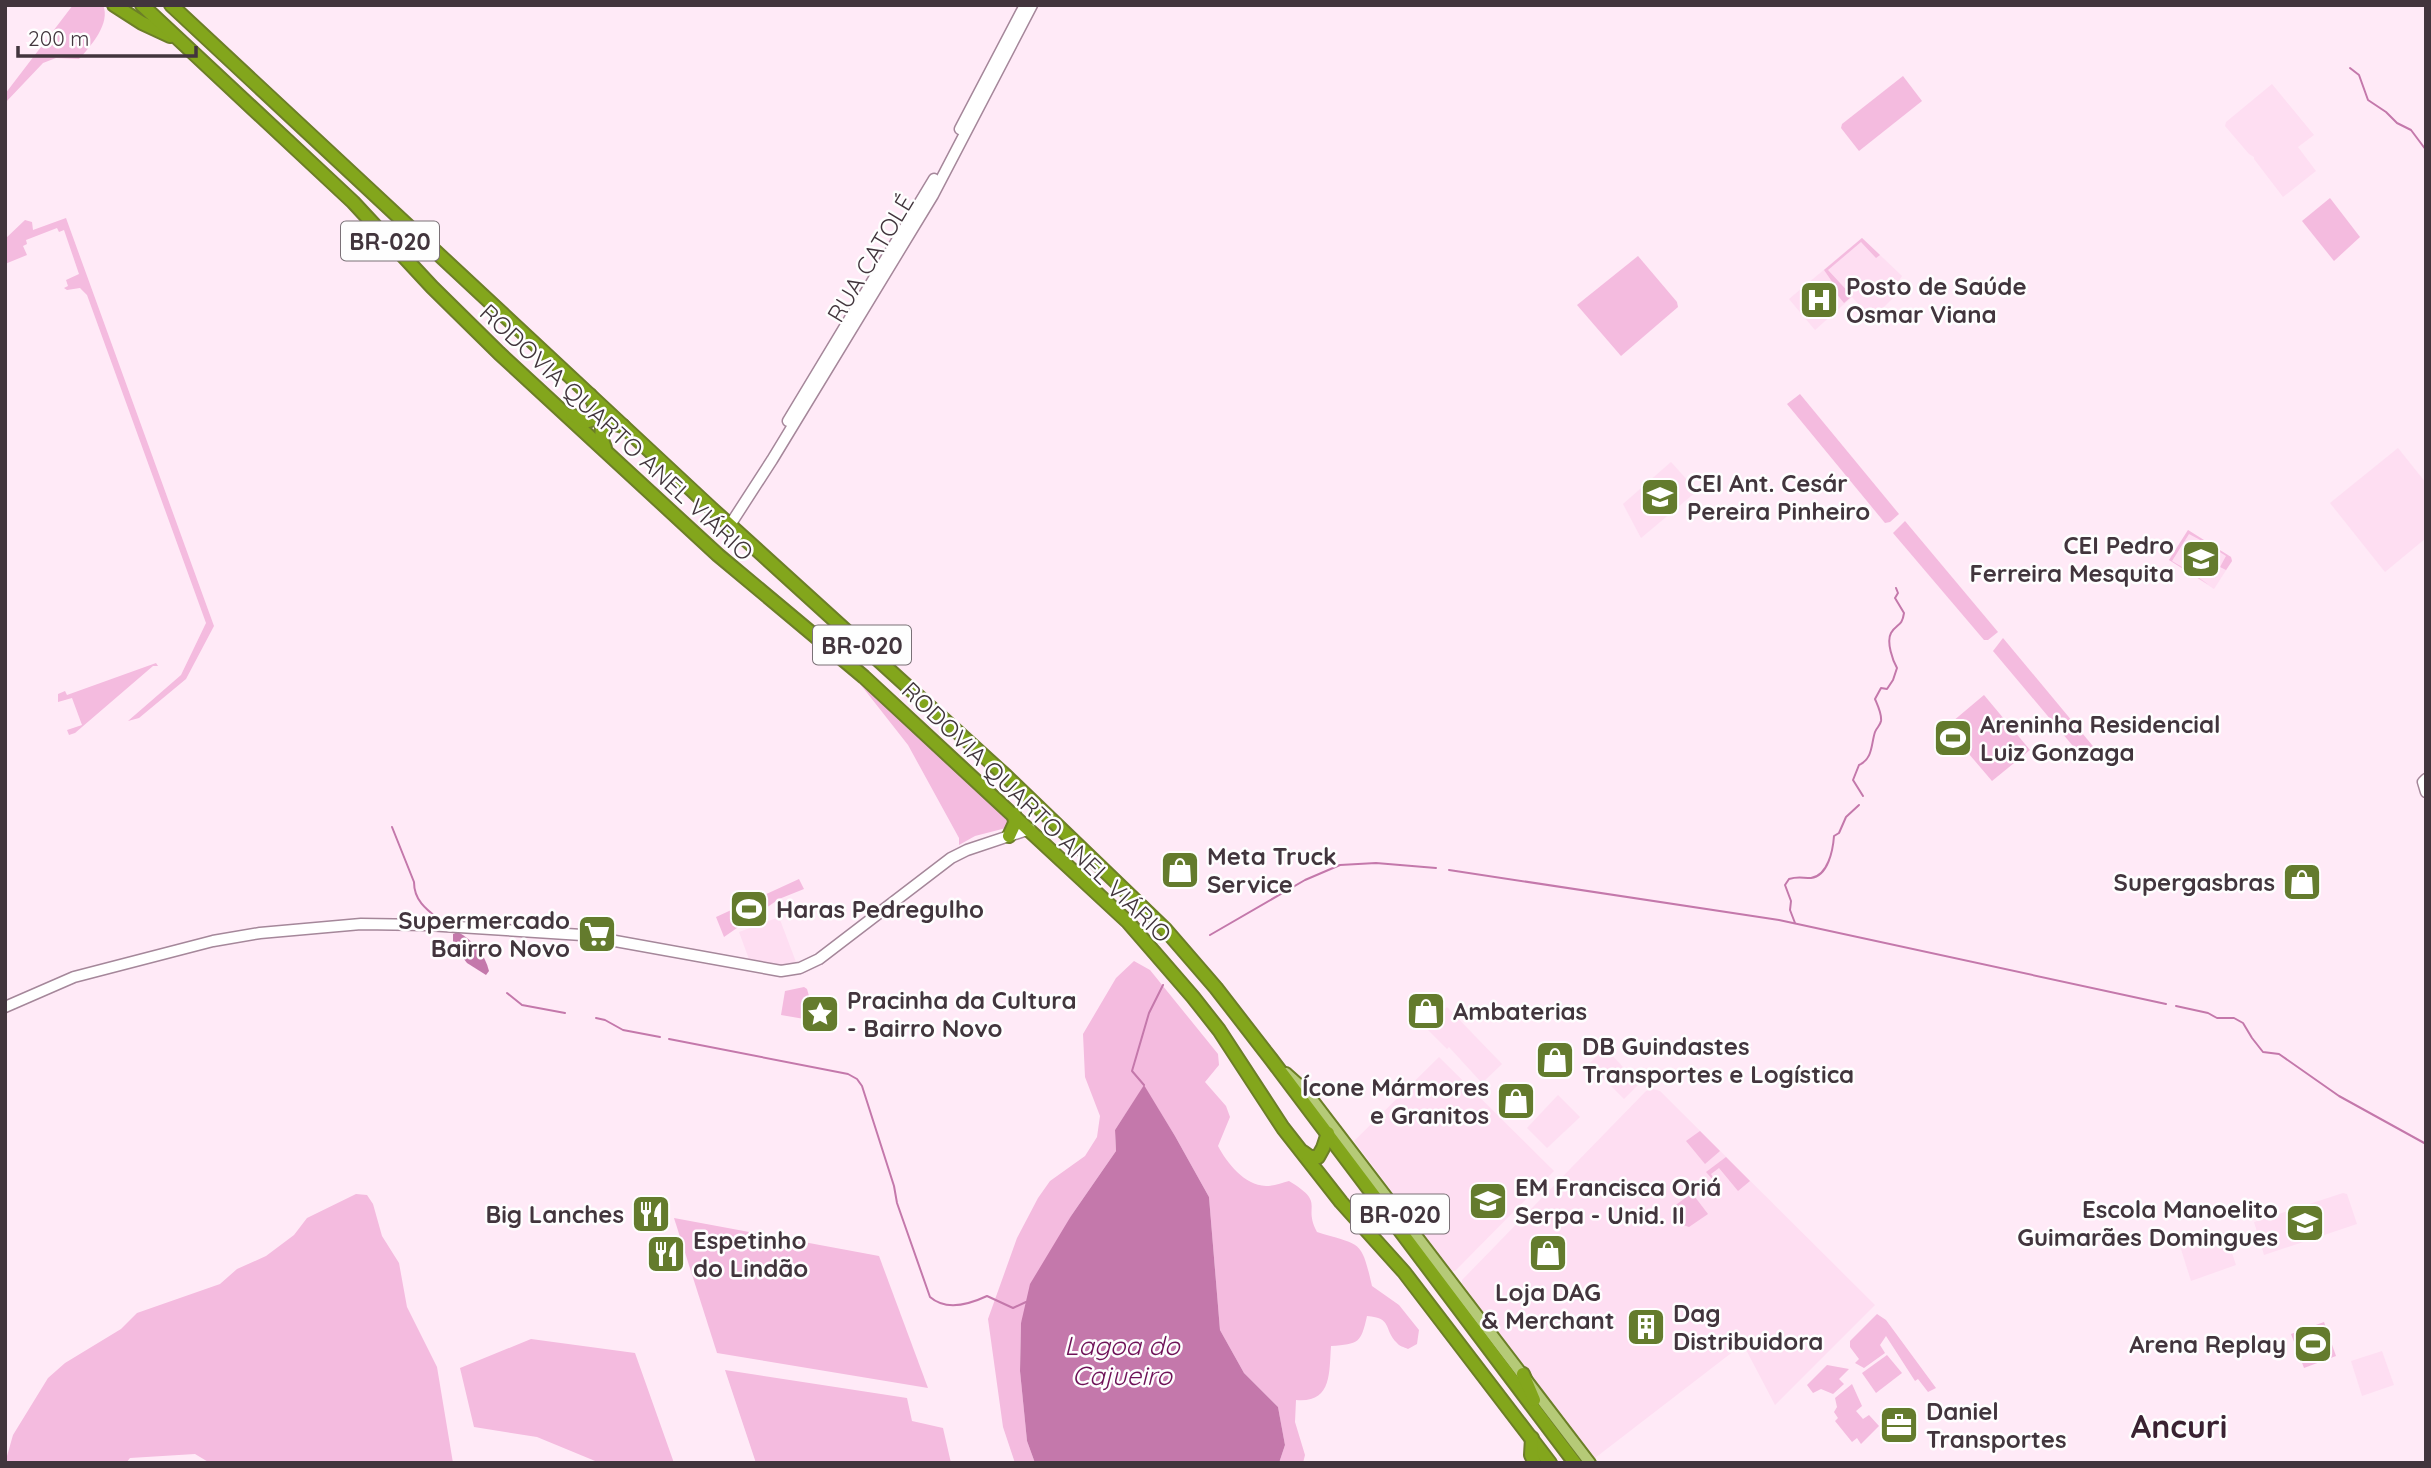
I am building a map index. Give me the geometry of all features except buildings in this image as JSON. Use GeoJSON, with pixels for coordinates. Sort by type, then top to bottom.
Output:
{"type":"FeatureCollection","features":[{"type":"Feature","properties":{"kind":"highway"},"geometry":{"type":"LineString","coordinates":[[114,5],[142,23],[180,40]]}},
{"type":"Feature","properties":{"kind":"highway","name":"RODOVIA QUARTO ANEL VIÁRIO"},"geometry":{"type":"LineString","coordinates":[[142,5],[353,202],[469,324],[551,401],[718,555],[864,677],[1030,829],[1157,952],[1219,1031],[1300,1150],[1341,1202],[1404,1272],[1550,1463]]}},
{"type":"Feature","properties":{"kind":"highway","name":"RODOVIA QUARTO ANEL VIÁRIO"},"geometry":{"type":"LineString","coordinates":[[172,5],[1134,897],[1216,988],[1575,1463]]}},
{"type":"Feature","properties":{"kind":"highway"},"geometry":{"type":"LineString","coordinates":[[279,133],[292,118]]}},
{"type":"Feature","properties":{"kind":"highway"},"geometry":{"type":"LineString","coordinates":[[551,401],[587,422],[591,420],[595,410],[590,395]]}},
{"type":"Feature","properties":{"kind":"highway"},"geometry":{"type":"LineString","coordinates":[[609,454],[602,441],[601,429],[612,423],[623,426]]}},
{"type":"Feature","properties":{"kind":"highway"},"geometry":{"type":"LineString","coordinates":[[990,792],[1006,776]]}},
{"type":"Feature","properties":{"kind":"highway"},"geometry":{"type":"LineString","coordinates":[[1009,836],[1015,822],[1014,814]]}},
{"type":"Feature","properties":{"kind":"highway"},"geometry":{"type":"LineString","coordinates":[[1080,876],[1097,863]]}},
{"type":"Feature","properties":{"kind":"highway"},"geometry":{"type":"LineString","coordinates":[[1300,1150],[1310,1157],[1318,1157],[1324,1149],[1328,1133]]}},
{"type":"Feature","properties":{"kind":"highway"},"geometry":{"type":"LineString","coordinates":[[1523,1374],[1542,1419]]}},
{"type":"Feature","properties":{"kind":"highway"},"geometry":{"type":"LineString","coordinates":[[1532,1438],[1531,1455],[1535,1463]]}},
{"type":"Feature","properties":{"kind":"main road","name":"BR-020"},"geometry":{"type":"LineString","coordinates":[[1271,1059],[1305,1090],[1590,1463]]}},
{"type":"Feature","properties":{"kind":"street","name":"RUA CATOLÉ"},"geometry":{"type":"LineString","coordinates":[[728,523],[772,460],[882,272],[933,195],[1022,17],[1025,5]]}},
{"type":"Feature","properties":{"kind":"street","name":"RUA CATOLÉ"},"geometry":{"type":"LineString","coordinates":[[1022,17],[1032,5]]}},
{"type":"Feature","properties":{"kind":"street"},"geometry":{"type":"LineString","coordinates":[[5,1007],[74,977],[172,951],[260,933],[361,924],[427,925],[582,935],[708,956],[762,969],[781,971],[800,968],[835,947],[951,858],[1030,829]]}},
{"type":"Feature","properties":{"kind":"shaded area"},"geometry":{"type":"Polygon","coordinates":[[[73,5],[103,5],[105,12],[102,27],[94,41],[79,59],[56,58],[43,63],[5,103],[5,94],[73,5]]]}},
{"type":"Feature","properties":{"kind":"shaded area"},"geometry":{"type":"Polygon","coordinates":[[[1903,76],[1922,101],[1859,151],[1841,128],[1842,124],[1903,76]]]}},
{"type":"Feature","properties":{"kind":"shaded area"},"geometry":{"type":"Polygon","coordinates":[[[2272,84],[2314,135],[2298,147],[2316,171],[2283,197],[2254,157],[2225,126],[2226,122],[2272,84]]]}},
{"type":"Feature","properties":{"kind":"shaded area"},"geometry":{"type":"Polygon","coordinates":[[[2330,198],[2360,237],[2334,261],[2302,221],[2330,198]]]}},
{"type":"Feature","properties":{"kind":"shaded area"},"geometry":{"type":"Polygon","coordinates":[[[66,218],[214,626],[186,679],[139,718],[128,721],[181,675],[206,623],[87,295],[80,288],[64,288],[68,286],[66,280],[79,274],[64,230],[59,232],[57,228],[26,240],[27,244],[23,246],[27,255],[5,264],[5,239],[25,220],[32,222],[33,230],[66,218]]]}},
{"type":"Feature","properties":{"kind":"shaded area"},"geometry":{"type":"Polygon","coordinates":[[[1862,238],[1902,276],[1894,288],[1895,296],[1872,319],[1852,297],[1815,330],[1789,299],[1862,238]]]}},
{"type":"Feature","properties":{"kind":"shaded area"},"geometry":{"type":"Polygon","coordinates":[[[1862,238],[1880,255],[1876,258],[1861,242],[1828,270],[1852,296],[1844,303],[1830,286],[1833,283],[1824,270],[1862,238]]]}},
{"type":"Feature","properties":{"kind":"shaded area"},"geometry":{"type":"Polygon","coordinates":[[[1638,256],[1677,302],[1678,307],[1621,356],[1577,305],[1638,256]]]}},
{"type":"Feature","properties":{"kind":"shaded area"},"geometry":{"type":"Polygon","coordinates":[[[1800,394],[1899,514],[1890,522],[1885,523],[1787,404],[1800,394]]]}},
{"type":"Feature","properties":{"kind":"shaded area"},"geometry":{"type":"Polygon","coordinates":[[[2398,448],[2426,483],[2426,538],[2385,572],[2330,503],[2398,448]]]}},
{"type":"Feature","properties":{"kind":"shaded area","name":"CEI Ant. Cesár Pereira Pinheiro"},"geometry":{"type":"Polygon","coordinates":[[[1671,462],[1697,491],[1641,538],[1623,504],[1671,462]]]}},
{"type":"Feature","properties":{"kind":"shaded area"},"geometry":{"type":"Polygon","coordinates":[[[1905,521],[1998,632],[1988,640],[1984,640],[1893,533],[1905,521]]]}},
{"type":"Feature","properties":{"kind":"shaded area","name":"CEI Pedro Ferreira Mesquita"},"geometry":{"type":"Polygon","coordinates":[[[2188,530],[2231,557],[2232,561],[2214,589],[2169,560],[2188,530]]]}},
{"type":"Feature","properties":{"kind":"shaded area"},"geometry":{"type":"Polygon","coordinates":[[[2188,530],[2231,557],[2232,561],[2226,570],[2220,567],[2226,556],[2212,547],[2205,558],[2198,553],[2204,542],[2189,534],[2172,561],[2187,570],[2194,559],[2201,564],[2195,575],[2209,585],[2169,560],[2188,530]]]}},
{"type":"Feature","properties":{"kind":"shaded area"},"geometry":{"type":"Polygon","coordinates":[[[2003,638],[2097,751],[2088,758],[2083,758],[1993,651],[2003,638]]]}},
{"type":"Feature","properties":{"kind":"shaded area"},"geometry":{"type":"Polygon","coordinates":[[[156,663],[158,666],[153,666],[75,733],[69,735],[67,730],[82,725],[72,698],[58,702],[58,694],[65,691],[67,695],[156,663]]]}},
{"type":"Feature","properties":{"kind":"shaded area"},"geometry":{"type":"Polygon","coordinates":[[[846,666],[1011,818],[1006,828],[975,836],[959,845],[959,838],[908,745],[846,666]]]}},
{"type":"Feature","properties":{"kind":"shaded area"},"geometry":{"type":"Polygon","coordinates":[[[1984,695],[2030,750],[1992,781],[1946,727],[1984,695]]]}},
{"type":"Feature","properties":{"kind":"shaded area","name":"Haras Pedregulho"},"geometry":{"type":"Polygon","coordinates":[[[799,879],[804,889],[779,899],[724,937],[716,917],[799,879]]]}},
{"type":"Feature","properties":{"kind":"shaded area"},"geometry":{"type":"Polygon","coordinates":[[[779,917],[796,962],[779,965],[750,962],[739,932],[779,917]]]}},
{"type":"Feature","properties":{"kind":"shaded area"},"geometry":{"type":"Polygon","coordinates":[[[1134,961],[1150,970],[1218,1054],[1219,1065],[1205,1082],[1226,1106],[1230,1117],[1218,1146],[1226,1159],[1250,1182],[1269,1186],[1289,1181],[1307,1195],[1311,1200],[1313,1223],[1317,1232],[1357,1247],[1362,1252],[1372,1286],[1399,1305],[1419,1330],[1417,1344],[1408,1349],[1398,1344],[1381,1319],[1367,1316],[1363,1332],[1357,1340],[1331,1346],[1329,1376],[1322,1392],[1308,1400],[1296,1400],[1295,1422],[1305,1455],[1303,1463],[1279,1463],[1285,1445],[1278,1407],[1244,1373],[1220,1330],[1209,1197],[1144,1086],[1115,1130],[1116,1151],[1071,1216],[1021,1323],[1020,1371],[1027,1441],[1035,1463],[1015,1463],[1003,1427],[988,1319],[1017,1238],[1038,1198],[1050,1181],[1085,1156],[1097,1137],[1100,1116],[1085,1077],[1083,1034],[1116,978],[1134,961]]]}},
{"type":"Feature","properties":{"kind":"shaded area"},"geometry":{"type":"Polygon","coordinates":[[[804,987],[807,989],[816,1021],[781,1015],[785,991],[804,987]]]}},
{"type":"Feature","properties":{"kind":"shaded area"},"geometry":{"type":"Polygon","coordinates":[[[1447,1007],[1502,1064],[1482,1083],[1449,1047],[1447,1049],[1426,1028],[1447,1007]]]}},
{"type":"Feature","properties":{"kind":"shaded area"},"geometry":{"type":"Polygon","coordinates":[[[1605,1048],[1639,1084],[1624,1099],[1589,1064],[1605,1048]]]}},
{"type":"Feature","properties":{"kind":"shaded area"},"geometry":{"type":"Polygon","coordinates":[[[1439,1057],[1554,1171],[1455,1271],[1452,1271],[1354,1141],[1439,1057]]]}},
{"type":"Feature","properties":{"kind":"shaded area"},"geometry":{"type":"Polygon","coordinates":[[[1646,1091],[1660,1091],[1875,1305],[1775,1405],[1743,1344],[1595,1458],[1462,1284],[1462,1280],[1646,1091]]]}},
{"type":"Feature","properties":{"kind":"shaded area"},"geometry":{"type":"Polygon","coordinates":[[[1558,1095],[1580,1117],[1547,1148],[1527,1128],[1558,1095]]]}},
{"type":"Feature","properties":{"kind":"shaded area"},"geometry":{"type":"Polygon","coordinates":[[[1700,1131],[1720,1151],[1705,1164],[1686,1141],[1700,1131]]]}},
{"type":"Feature","properties":{"kind":"shaded area"},"geometry":{"type":"Polygon","coordinates":[[[1726,1157],[1750,1181],[1738,1191],[1719,1168],[1711,1174],[1721,1189],[1706,1172],[1726,1157]]]}},
{"type":"Feature","properties":{"kind":"shaded area"},"geometry":{"type":"Polygon","coordinates":[[[1692,1193],[1708,1214],[1689,1227],[1680,1224],[1673,1207],[1692,1193]]]}},
{"type":"Feature","properties":{"kind":"shaded area","name":"Escola Manoelito Guimarães Domingues"},"geometry":{"type":"Polygon","coordinates":[[[2343,1193],[2347,1194],[2357,1224],[2264,1255],[2254,1222],[2343,1193]]]}},
{"type":"Feature","properties":{"kind":"shaded area"},"geometry":{"type":"Polygon","coordinates":[[[356,1194],[367,1195],[373,1204],[382,1236],[399,1263],[407,1307],[437,1367],[453,1463],[210,1463],[195,1454],[130,1458],[126,1463],[5,1463],[13,1435],[48,1378],[65,1363],[121,1329],[137,1313],[220,1284],[237,1269],[266,1256],[294,1235],[307,1218],[356,1194]]]}},
{"type":"Feature","properties":{"kind":"shaded area"},"geometry":{"type":"Polygon","coordinates":[[[674,1218],[879,1256],[928,1388],[717,1353],[674,1218]]]}},
{"type":"Feature","properties":{"kind":"shaded area"},"geometry":{"type":"Polygon","coordinates":[[[2225,1232],[2236,1265],[2191,1281],[2180,1246],[2225,1232]]]}},
{"type":"Feature","properties":{"kind":"shaded area"},"geometry":{"type":"Polygon","coordinates":[[[1877,1314],[1886,1320],[1936,1388],[1928,1392],[1918,1379],[1915,1381],[1886,1336],[1880,1345],[1885,1353],[1864,1368],[1855,1363],[1859,1359],[1850,1347],[1850,1341],[1877,1314]]]}},
{"type":"Feature","properties":{"kind":"shaded area","name":"Arena Replay"},"geometry":{"type":"Polygon","coordinates":[[[2324,1322],[2336,1356],[2304,1368],[2291,1334],[2324,1322]]]}},
{"type":"Feature","properties":{"kind":"shaded area"},"geometry":{"type":"Polygon","coordinates":[[[531,1339],[635,1353],[674,1463],[600,1463],[537,1437],[474,1427],[460,1368],[531,1339]]]}},
{"type":"Feature","properties":{"kind":"shaded area"},"geometry":{"type":"Polygon","coordinates":[[[2382,1351],[2394,1385],[2362,1396],[2351,1361],[2382,1351]]]}},
{"type":"Feature","properties":{"kind":"shaded area"},"geometry":{"type":"Polygon","coordinates":[[[1887,1355],[1902,1373],[1876,1393],[1862,1373],[1887,1355]]]}},
{"type":"Feature","properties":{"kind":"shaded area"},"geometry":{"type":"Polygon","coordinates":[[[1827,1365],[1849,1369],[1839,1379],[1844,1384],[1833,1394],[1821,1389],[1813,1393],[1807,1385],[1827,1365]]]}},
{"type":"Feature","properties":{"kind":"shaded area"},"geometry":{"type":"Polygon","coordinates":[[[725,1370],[907,1398],[912,1421],[943,1428],[951,1463],[756,1463],[725,1370]]]}},
{"type":"Feature","properties":{"kind":"shaded area"},"geometry":{"type":"Polygon","coordinates":[[[1852,1384],[1862,1406],[1856,1411],[1863,1419],[1869,1415],[1879,1426],[1861,1444],[1857,1438],[1852,1442],[1835,1421],[1838,1418],[1834,1412],[1837,1407],[1835,1398],[1852,1384]]]}},
{"type":"Feature","properties":{"kind":"water"},"geometry":{"type":"Polygon","coordinates":[[[458,932],[481,953],[489,971],[486,975],[467,963],[453,945],[453,934],[458,932]]]}},
{"type":"Feature","properties":{"kind":"water","name":"Lagoa do Cajueiro"},"geometry":{"type":"Polygon","coordinates":[[[1144,1085],[1209,1197],[1220,1330],[1244,1373],[1278,1407],[1285,1445],[1279,1463],[1035,1463],[1027,1441],[1020,1371],[1021,1323],[1030,1284],[1071,1216],[1116,1151],[1115,1130],[1144,1085]]]}},
{"type":"Feature","properties":{"kind":"waterway"},"geometry":{"type":"LineString","coordinates":[[2350,68],[2359,75],[2368,100],[2397,123],[2411,130],[2426,150]]}},
{"type":"Feature","properties":{"kind":"waterway"},"geometry":{"type":"LineString","coordinates":[[1863,796],[1853,780],[1859,765],[1869,755],[1881,721],[1875,699],[1881,688],[1887,689],[1897,668],[1889,641],[1904,613],[1895,598],[1898,593],[1896,588]]}},
{"type":"Feature","properties":{"kind":"waterway"},"geometry":{"type":"LineString","coordinates":[[1795,923],[1785,885],[1789,879],[1811,878],[1822,873],[1831,855],[1834,836],[1839,833],[1846,817],[1859,805]]}},
{"type":"Feature","properties":{"kind":"waterway"},"geometry":{"type":"LineString","coordinates":[[392,827],[414,882],[416,895],[426,909],[441,921]]}},
{"type":"Feature","properties":{"kind":"waterway"},"geometry":{"type":"LineString","coordinates":[[1210,935],[1305,880],[1340,865],[1376,863],[1436,868]]}},
{"type":"Feature","properties":{"kind":"waterway"},"geometry":{"type":"LineString","coordinates":[[1449,870],[1779,920],[2166,1004]]}},
{"type":"Feature","properties":{"kind":"waterway"},"geometry":{"type":"LineString","coordinates":[[1144,1085],[1132,1071],[1149,1013],[1163,985]]}},
{"type":"Feature","properties":{"kind":"waterway"},"geometry":{"type":"LineString","coordinates":[[507,993],[522,1005],[565,1013]]}},
{"type":"Feature","properties":{"kind":"waterway"},"geometry":{"type":"LineString","coordinates":[[2176,1006],[2208,1013],[2217,1018],[2234,1018],[2243,1023],[2263,1052],[2279,1054],[2339,1096],[2426,1144]]}},
{"type":"Feature","properties":{"kind":"waterway"},"geometry":{"type":"LineString","coordinates":[[596,1018],[623,1030],[660,1037]]}},
{"type":"Feature","properties":{"kind":"waterway"},"geometry":{"type":"LineString","coordinates":[[669,1039],[848,1074],[857,1079],[862,1086],[897,1203],[930,1297],[951,1305],[966,1304],[987,1296],[1013,1308],[1026,1302]]}},
{"type":"Feature","properties":{"kind":"place","name":"Posto de Saúde Osmar Viana"},"geometry":{"type":"Point","coordinates":[1819,300]}},
{"type":"Feature","properties":{"kind":"place","name":"CEI Ant. Cesár Pereira Pinheiro"},"geometry":{"type":"Point","coordinates":[1660,497]}},
{"type":"Feature","properties":{"kind":"place","name":"CEI Pedro Ferreira Mesquita"},"geometry":{"type":"Point","coordinates":[2201,559]}},
{"type":"Feature","properties":{"kind":"place","name":"Areninha Residencial Luiz Gonzaga"},"geometry":{"type":"Point","coordinates":[1953,738]}},
{"type":"Feature","properties":{"kind":"place","name":"Meta Truck Service"},"geometry":{"type":"Point","coordinates":[1180,870]}},
{"type":"Feature","properties":{"kind":"place","name":"Supergasbras"},"geometry":{"type":"Point","coordinates":[2302,882]}},
{"type":"Feature","properties":{"kind":"place","name":"Haras Pedregulho"},"geometry":{"type":"Point","coordinates":[749,909]}},
{"type":"Feature","properties":{"kind":"place","name":"Supermercado Bairro Novo"},"geometry":{"type":"Point","coordinates":[597,934]}},
{"type":"Feature","properties":{"kind":"place","name":"Ambaterias"},"geometry":{"type":"Point","coordinates":[1426,1011]}},
{"type":"Feature","properties":{"kind":"place","name":"Pracinha da Cultura - Bairro Novo"},"geometry":{"type":"Point","coordinates":[820,1014]}},
{"type":"Feature","properties":{"kind":"place","name":"DB Guindastes Transportes e Logística"},"geometry":{"type":"Point","coordinates":[1555,1060]}},
{"type":"Feature","properties":{"kind":"place","name":"Ícone Mármores e Granitos"},"geometry":{"type":"Point","coordinates":[1516,1101]}},
{"type":"Feature","properties":{"kind":"place","name":"EM Francisca Oriá Serpa - Unid. II"},"geometry":{"type":"Point","coordinates":[1488,1201]}},
{"type":"Feature","properties":{"kind":"place","name":"Big Lanches"},"geometry":{"type":"Point","coordinates":[651,1214]}},
{"type":"Feature","properties":{"kind":"place","name":"Escola Manoelito Guimarães Domingues"},"geometry":{"type":"Point","coordinates":[2305,1223]}},
{"type":"Feature","properties":{"kind":"place","name":"Loja DAG & Merchant"},"geometry":{"type":"Point","coordinates":[1548,1253]}},
{"type":"Feature","properties":{"kind":"place","name":"Espetinho do Lindão"},"geometry":{"type":"Point","coordinates":[666,1254]}},
{"type":"Feature","properties":{"kind":"place","name":"Dag Distribuidora"},"geometry":{"type":"Point","coordinates":[1646,1327]}},
{"type":"Feature","properties":{"kind":"place","name":"Arena Replay"},"geometry":{"type":"Point","coordinates":[2313,1344]}},
{"type":"Feature","properties":{"kind":"place","name":"Daniel Transportes"},"geometry":{"type":"Point","coordinates":[1899,1425]}},
{"type":"Feature","properties":{"kind":"district","name":"Ancuri"},"geometry":{"type":"Point","coordinates":[2179,1426]}}]}
